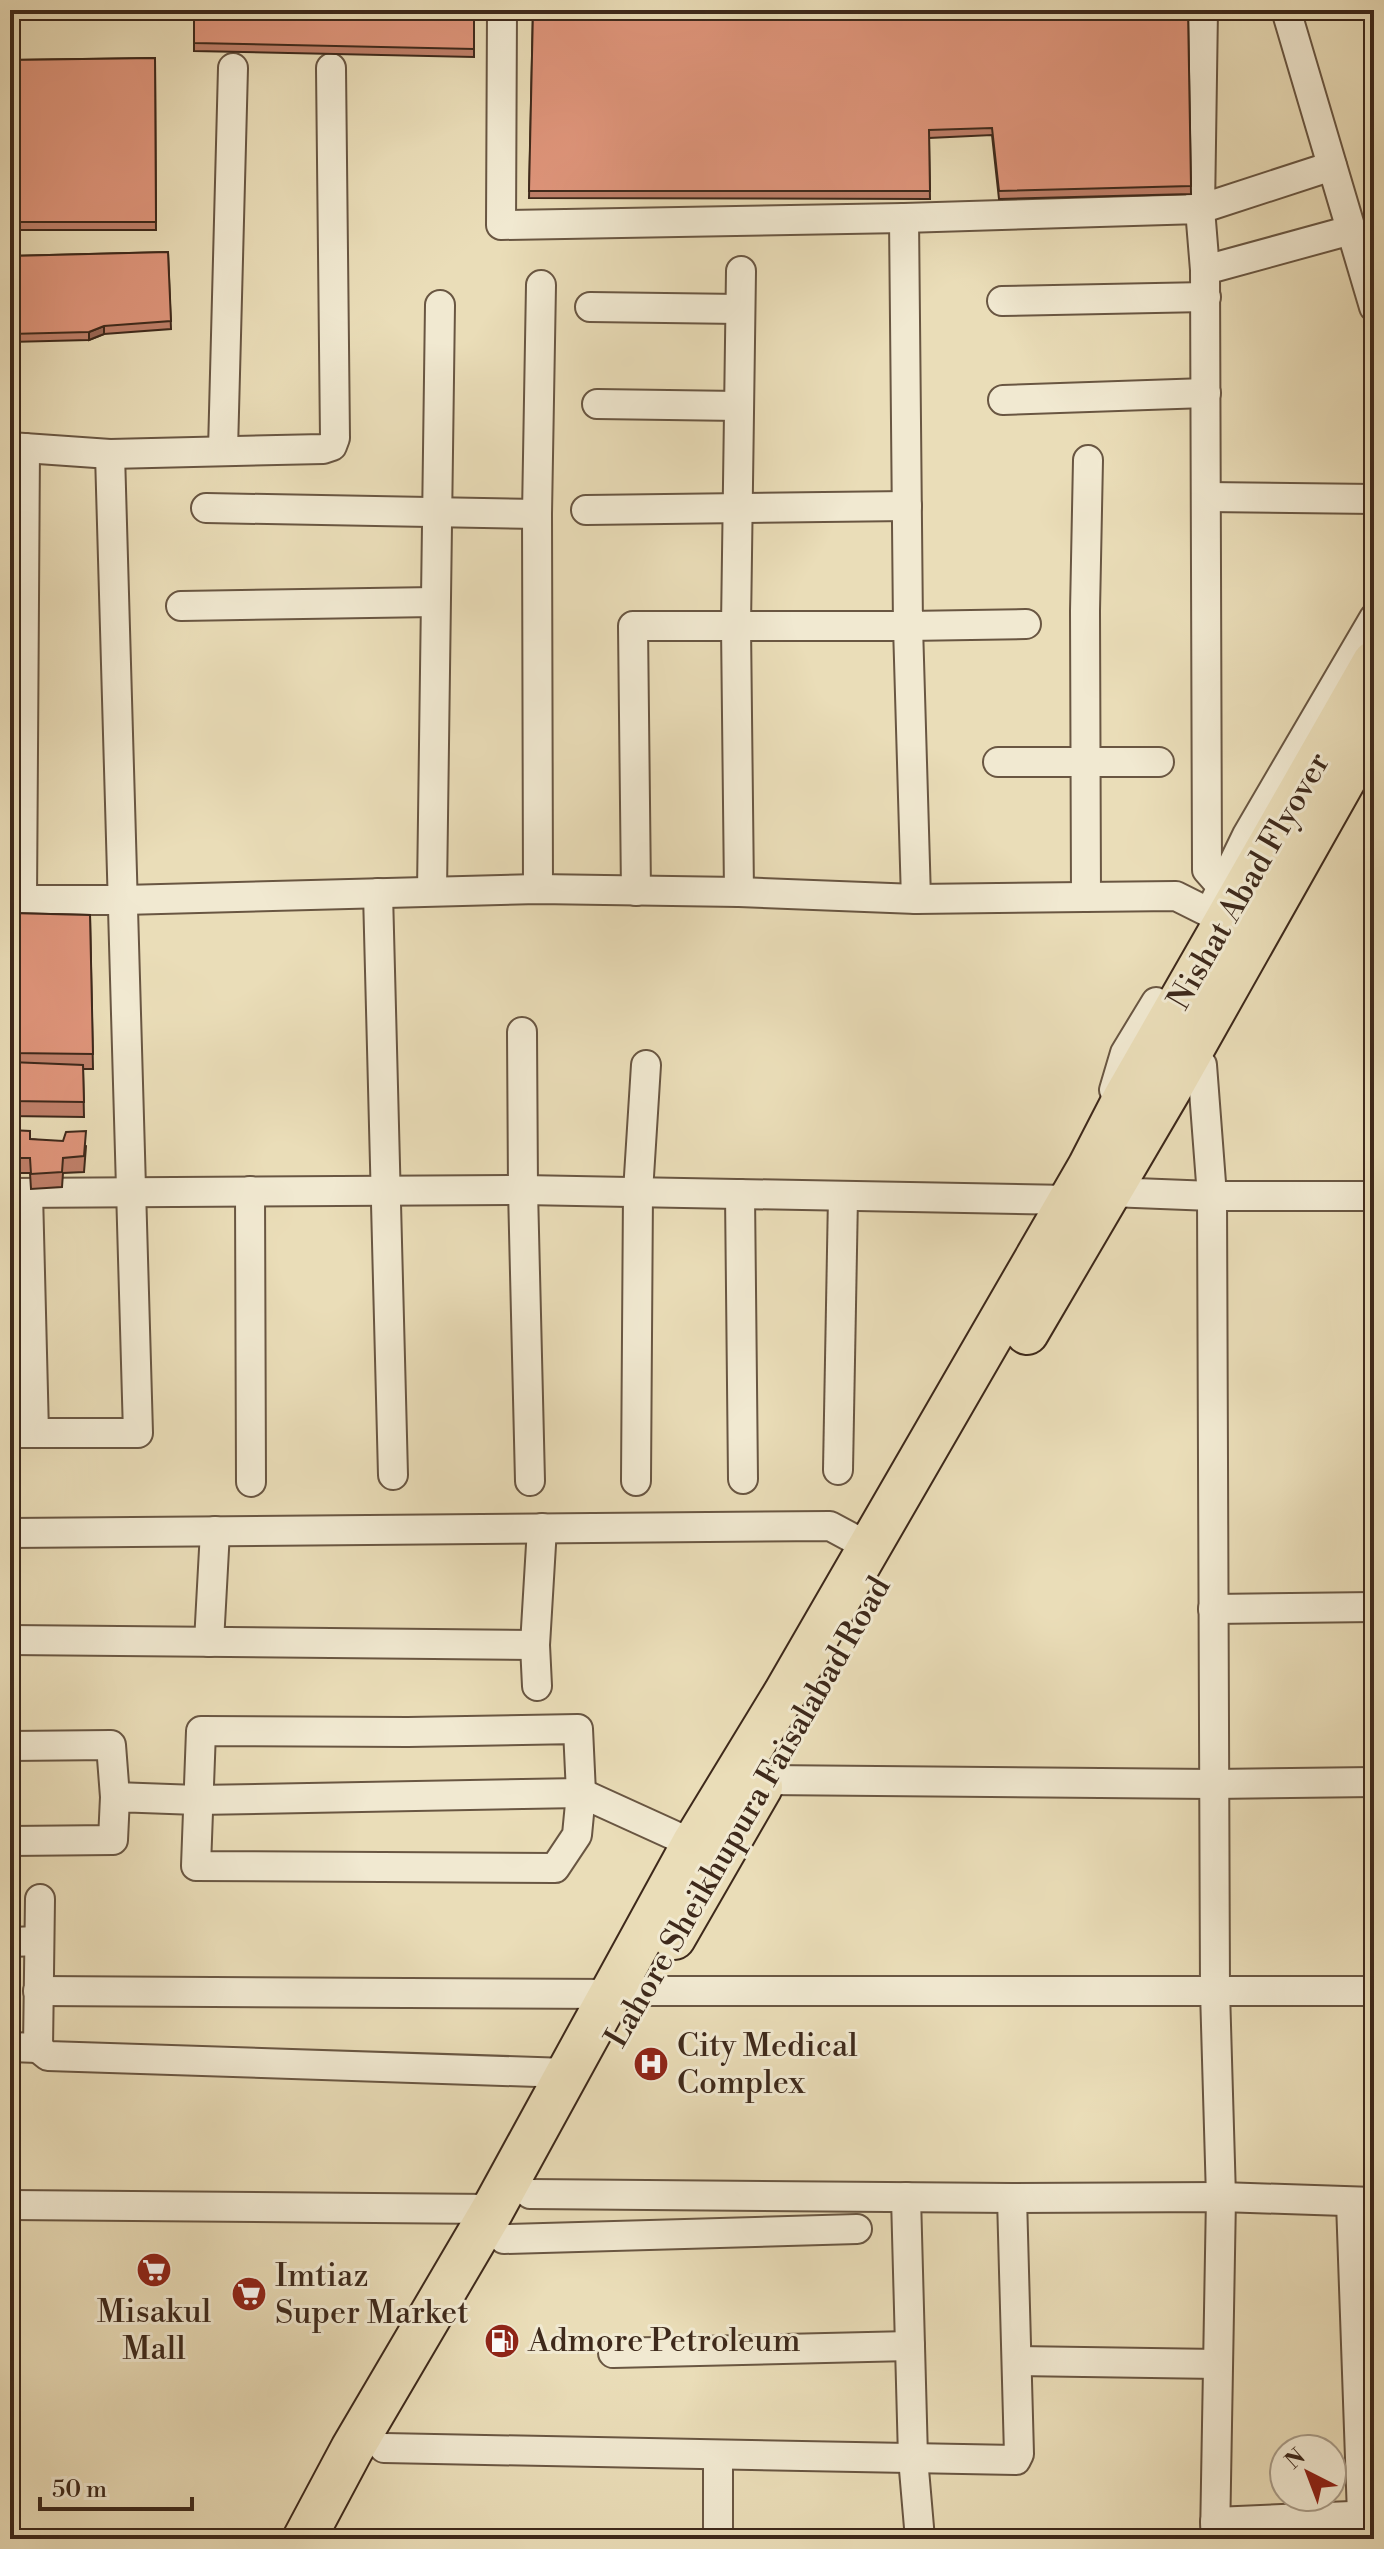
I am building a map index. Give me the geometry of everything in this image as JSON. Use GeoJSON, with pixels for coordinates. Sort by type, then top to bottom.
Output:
{"type":"FeatureCollection","features":[{"type":"Feature","properties":{"kind":"highway","name":"Nishat Abad Flyover"},"geometry":{"type":"LineString","coordinates":[[1124,1099],[1374,662]]}},
{"type":"Feature","properties":{"kind":"highway","name":"Lahore Sheikhupura Faisalabad Road"},"geometry":{"type":"LineString","coordinates":[[304,2539],[352,2449],[509,2214],[567,2073],[628,1993],[693,1844],[869,1547],[1089,1186],[1180,1093],[1374,727]]}},
{"type":"Feature","properties":{"kind":"highway","name":"Lahore Sheikhupura Faisalabad Road"},"geometry":{"type":"LineString","coordinates":[[334,2539],[628,1993],[765,1780],[1089,1186],[1124,1099]]}},
{"type":"Feature","properties":{"kind":"street"},"geometry":{"type":"LineString","coordinates":[[502,10],[501,225],[1200,209],[1332,166]]}},
{"type":"Feature","properties":{"kind":"street"},"geometry":{"type":"LineString","coordinates":[[1203,10],[1200,209],[1206,284],[1207,870],[1222,887]]}},
{"type":"Feature","properties":{"kind":"street"},"geometry":{"type":"LineString","coordinates":[[1286,10],[1374,307]]}},
{"type":"Feature","properties":{"kind":"street"},"geometry":{"type":"LineString","coordinates":[[223,450],[233,68]]}},
{"type":"Feature","properties":{"kind":"street"},"geometry":{"type":"LineString","coordinates":[[331,68],[335,438],[332,446],[323,449],[110,454],[18,448],[16,900],[538,889],[916,899],[1176,896],[1210,913]]}},
{"type":"Feature","properties":{"kind":"street"},"geometry":{"type":"LineString","coordinates":[[904,218],[908,626],[916,899]]}},
{"type":"Feature","properties":{"kind":"street"},"geometry":{"type":"LineString","coordinates":[[1002,301],[1206,284],[1351,230]]}},
{"type":"Feature","properties":{"kind":"street"},"geometry":{"type":"LineString","coordinates":[[739,892],[736,626],[741,271]]}},
{"type":"Feature","properties":{"kind":"street"},"geometry":{"type":"LineString","coordinates":[[538,889],[537,514],[541,285]]}},
{"type":"Feature","properties":{"kind":"street"},"geometry":{"type":"LineString","coordinates":[[432,891],[440,305]]}},
{"type":"Feature","properties":{"kind":"street"},"geometry":{"type":"LineString","coordinates":[[590,307],[740,309]]}},
{"type":"Feature","properties":{"kind":"street"},"geometry":{"type":"LineString","coordinates":[[1003,400],[1206,393]]}},
{"type":"Feature","properties":{"kind":"street"},"geometry":{"type":"LineString","coordinates":[[597,404],[739,406]]}},
{"type":"Feature","properties":{"kind":"street"},"geometry":{"type":"LineString","coordinates":[[110,454],[129,1192],[138,1433],[22,1433],[19,1193],[129,1192],[250,1191],[385,1190],[523,1190],[843,1196],[1089,1186],[1212,1196],[1374,1196]]}},
{"type":"Feature","properties":{"kind":"street"},"geometry":{"type":"LineString","coordinates":[[1086,897],[1088,460]]}},
{"type":"Feature","properties":{"kind":"street"},"geometry":{"type":"LineString","coordinates":[[1206,497],[1374,499]]}},
{"type":"Feature","properties":{"kind":"street"},"geometry":{"type":"LineString","coordinates":[[586,510],[907,506]]}},
{"type":"Feature","properties":{"kind":"street"},"geometry":{"type":"LineString","coordinates":[[206,508],[537,514]]}},
{"type":"Feature","properties":{"kind":"street"},"geometry":{"type":"LineString","coordinates":[[181,606],[435,602]]}},
{"type":"Feature","properties":{"kind":"street"},"geometry":{"type":"LineString","coordinates":[[1089,1186],[1125,1053],[1210,913],[1247,835],[1374,618]]}},
{"type":"Feature","properties":{"kind":"street"},"geometry":{"type":"LineString","coordinates":[[636,891],[633,626],[1026,624]]}},
{"type":"Feature","properties":{"kind":"street"},"geometry":{"type":"LineString","coordinates":[[509,2214],[906,2197],[1221,2197],[1363,2202],[1368,2515],[1319,2528],[1215,2531],[1221,2197],[1213,1784],[1212,1196],[1180,1093],[1374,760]]}},
{"type":"Feature","properties":{"kind":"street"},"geometry":{"type":"LineString","coordinates":[[998,762],[1159,762]]}},
{"type":"Feature","properties":{"kind":"street"},"geometry":{"type":"LineString","coordinates":[[378,893],[393,1475]]}},
{"type":"Feature","properties":{"kind":"street"},"geometry":{"type":"LineString","coordinates":[[522,1032],[530,1481]]}},
{"type":"Feature","properties":{"kind":"street"},"geometry":{"type":"LineString","coordinates":[[636,1481],[638,1192],[646,1065]]}},
{"type":"Feature","properties":{"kind":"street"},"geometry":{"type":"LineString","coordinates":[[250,1191],[251,1482]]}},
{"type":"Feature","properties":{"kind":"street"},"geometry":{"type":"LineString","coordinates":[[740,1194],[743,1479]]}},
{"type":"Feature","properties":{"kind":"street"},"geometry":{"type":"LineString","coordinates":[[838,1470],[843,1196]]}},
{"type":"Feature","properties":{"kind":"street"},"geometry":{"type":"LineString","coordinates":[[10,1533],[830,1526],[869,1547]]}},
{"type":"Feature","properties":{"kind":"street"},"geometry":{"type":"LineString","coordinates":[[537,1686],[535,1645],[542,1528]]}},
{"type":"Feature","properties":{"kind":"street"},"geometry":{"type":"LineString","coordinates":[[209,1642],[215,1531]]}},
{"type":"Feature","properties":{"kind":"street"},"geometry":{"type":"LineString","coordinates":[[1213,1609],[1374,1607]]}},
{"type":"Feature","properties":{"kind":"street"},"geometry":{"type":"LineString","coordinates":[[10,1640],[535,1645]]}},
{"type":"Feature","properties":{"kind":"street"},"geometry":{"type":"LineString","coordinates":[[578,1729],[581,1793],[577,1835],[555,1868],[196,1866],[197,1800],[201,1731],[578,1729]]}},
{"type":"Feature","properties":{"kind":"street"},"geometry":{"type":"LineString","coordinates":[[10,1746],[111,1745],[115,1797],[113,1840],[10,1841]]}},
{"type":"Feature","properties":{"kind":"street"},"geometry":{"type":"LineString","coordinates":[[765,1780],[1213,1784],[1374,1782]]}},
{"type":"Feature","properties":{"kind":"street"},"geometry":{"type":"LineString","coordinates":[[115,1797],[197,1800],[581,1793],[693,1844]]}},
{"type":"Feature","properties":{"kind":"street"},"geometry":{"type":"LineString","coordinates":[[40,1899],[38,1991],[24,2048],[48,2056],[567,2073]]}},
{"type":"Feature","properties":{"kind":"street"},"geometry":{"type":"LineString","coordinates":[[10,1942],[39,1941]]}},
{"type":"Feature","properties":{"kind":"street"},"geometry":{"type":"LineString","coordinates":[[38,1991],[1374,1991]]}},
{"type":"Feature","properties":{"kind":"street"},"geometry":{"type":"LineString","coordinates":[[906,2197],[913,2458],[920,2539]]}},
{"type":"Feature","properties":{"kind":"street"},"geometry":{"type":"LineString","coordinates":[[384,2448],[1016,2460],[1019,2454],[1012,2198]]}},
{"type":"Feature","properties":{"kind":"street"},"geometry":{"type":"LineString","coordinates":[[10,2205],[509,2214],[857,2229]]}},
{"type":"Feature","properties":{"kind":"street"},"geometry":{"type":"LineString","coordinates":[[613,2353],[910,2346]]}},
{"type":"Feature","properties":{"kind":"street"},"geometry":{"type":"LineString","coordinates":[[1017,2361],[1218,2364]]}},
{"type":"Feature","properties":{"kind":"street"},"geometry":{"type":"LineString","coordinates":[[718,2455],[718,2539]]}},
{"type":"Feature","properties":{"kind":"building"},"geometry":{"type":"Polygon","coordinates":[[[194,10],[474,10],[474,49],[194,43],[194,10]]]}},
{"type":"Feature","properties":{"kind":"building"},"geometry":{"type":"Polygon","coordinates":[[[533,10],[1188,10],[1191,186],[999,191],[992,128],[929,130],[930,191],[529,191],[533,10]]]}},
{"type":"Feature","properties":{"kind":"building"},"geometry":{"type":"Polygon","coordinates":[[[155,58],[156,222],[10,222],[10,60],[155,58]]]}},
{"type":"Feature","properties":{"kind":"building"},"geometry":{"type":"Polygon","coordinates":[[[168,252],[171,321],[104,326],[89,332],[10,334],[10,256],[168,252]]]}},
{"type":"Feature","properties":{"kind":"building"},"geometry":{"type":"Polygon","coordinates":[[[10,913],[90,915],[93,1054],[10,1053],[10,913]]]}},
{"type":"Feature","properties":{"kind":"building"},"geometry":{"type":"Polygon","coordinates":[[[10,1062],[83,1065],[84,1102],[10,1101],[10,1062]]]}},
{"type":"Feature","properties":{"kind":"building"},"geometry":{"type":"Polygon","coordinates":[[[10,1130],[30,1131],[30,1139],[63,1141],[66,1132],[86,1131],[84,1156],[63,1158],[62,1172],[31,1174],[30,1158],[10,1158],[10,1130]]]}},
{"type":"Feature","properties":{"kind":"place","name":"City Medical Complex"},"geometry":{"type":"Point","coordinates":[651,2064]}},
{"type":"Feature","properties":{"kind":"place","name":"Misakul Mall"},"geometry":{"type":"Point","coordinates":[154,2270]}},
{"type":"Feature","properties":{"kind":"place","name":"Imtiaz Super Market"},"geometry":{"type":"Point","coordinates":[249,2294]}},
{"type":"Feature","properties":{"kind":"place","name":"Admore Petroleum"},"geometry":{"type":"Point","coordinates":[502,2341]}}]}
